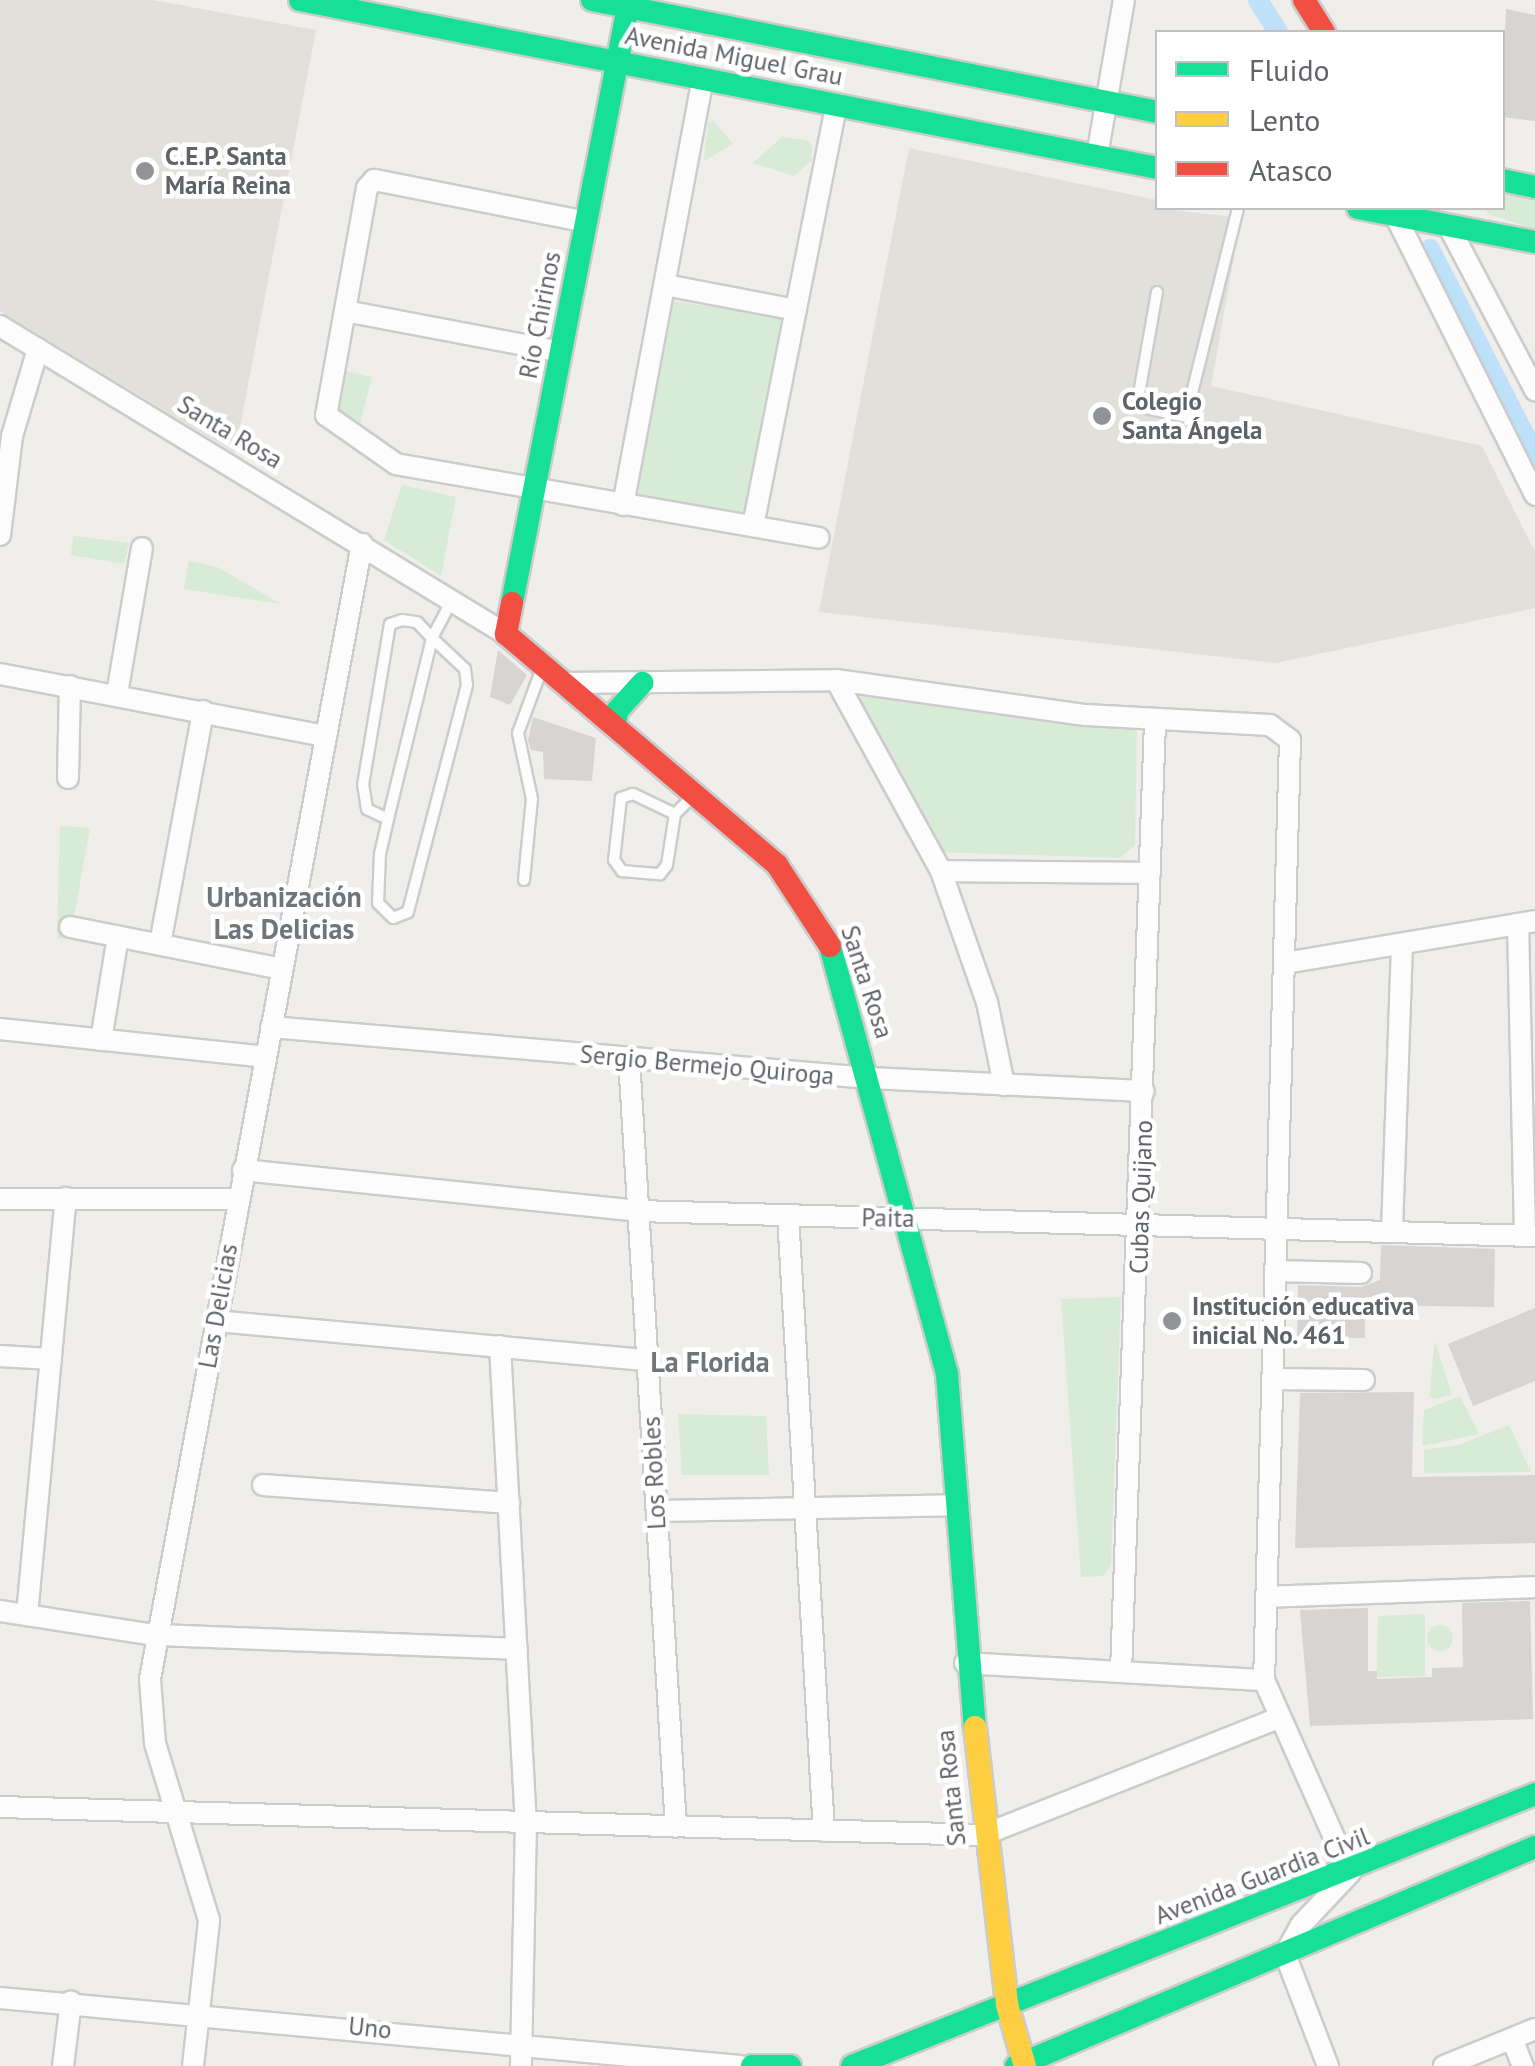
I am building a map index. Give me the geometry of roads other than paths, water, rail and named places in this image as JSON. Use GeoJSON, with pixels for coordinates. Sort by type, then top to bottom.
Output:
{"type":"FeatureCollection","features":[{"type":"Feature","properties":{"kind":"main road","name":"Avenida Miguel Grau"},"geometry":{"type":"LineString","coordinates":[[300,0],[369,6],[618,62],[1155,167]]}},
{"type":"Feature","properties":{"kind":"main road","name":"Avenida Miguel Grau"},"geometry":{"type":"LineString","coordinates":[[592,0],[1155,111]]}},
{"type":"Feature","properties":{"kind":"main road"},"geometry":{"type":"LineString","coordinates":[[1304,0],[1323,30]]}},
{"type":"Feature","properties":{"kind":"main road","name":"Río Chirinos"},"geometry":{"type":"LineString","coordinates":[[506,634],[628,7]]}},
{"type":"Feature","properties":{"kind":"main road"},"geometry":{"type":"LineString","coordinates":[[1505,181],[1535,187]]}},
{"type":"Feature","properties":{"kind":"main road"},"geometry":{"type":"LineString","coordinates":[[1369,210],[1442,216],[1535,242]]}},
{"type":"Feature","properties":{"kind":"main road","name":"Santa Rosa"},"geometry":{"type":"LineString","coordinates":[[506,634],[777,864],[816,918],[869,1078],[947,1374],[965,1663],[983,1836],[1007,2005],[1021,2065]]}},
{"type":"Feature","properties":{"kind":"main road"},"geometry":{"type":"LineString","coordinates":[[615,725],[617,711],[642,682]]}},
{"type":"Feature","properties":{"kind":"main road","name":"Avenida Guardia Civil"},"geometry":{"type":"LineString","coordinates":[[852,2066],[1350,1872],[1535,1794]]}},
{"type":"Feature","properties":{"kind":"main road"},"geometry":{"type":"LineString","coordinates":[[1021,2065],[1535,1847]]}},
{"type":"Feature","properties":{"kind":"main road"},"geometry":{"type":"LineString","coordinates":[[752,2066],[790,2066]]}},
{"type":"Feature","properties":{"kind":"street"},"geometry":{"type":"LineString","coordinates":[[1098,156],[1124,0]]}},
{"type":"Feature","properties":{"kind":"street"},"geometry":{"type":"LineString","coordinates":[[623,505],[704,78]]}},
{"type":"Feature","properties":{"kind":"street"},"geometry":{"type":"LineString","coordinates":[[753,526],[836,104]]}},
{"type":"Feature","properties":{"kind":"street"},"geometry":{"type":"LineString","coordinates":[[587,222],[374,180],[367,188],[326,415],[335,425],[396,464],[819,538]]}},
{"type":"Feature","properties":{"kind":"street"},"geometry":{"type":"LineString","coordinates":[[1395,215],[1535,495]]}},
{"type":"Feature","properties":{"kind":"street"},"geometry":{"type":"LineString","coordinates":[[1442,216],[1535,390]]}},
{"type":"Feature","properties":{"kind":"street"},"geometry":{"type":"LineString","coordinates":[[664,285],[796,310]]}},
{"type":"Feature","properties":{"kind":"street"},"geometry":{"type":"LineString","coordinates":[[344,311],[561,352]]}},
{"type":"Feature","properties":{"kind":"street","name":"Santa Rosa"},"geometry":{"type":"LineString","coordinates":[[0,326],[506,634]]}},
{"type":"Feature","properties":{"kind":"street"},"geometry":{"type":"LineString","coordinates":[[0,535],[12,436],[38,348]]}},
{"type":"Feature","properties":{"kind":"street","name":"Las Delicias"},"geometry":{"type":"LineString","coordinates":[[193,2066],[209,1920],[151,1712],[155,1635],[362,544]]}},
{"type":"Feature","properties":{"kind":"street"},"geometry":{"type":"LineString","coordinates":[[116,694],[142,548]]}},
{"type":"Feature","properties":{"kind":"street"},"geometry":{"type":"LineString","coordinates":[[0,674],[326,736]]}},
{"type":"Feature","properties":{"kind":"street"},"geometry":{"type":"LineString","coordinates":[[565,683],[836,680],[1155,721],[1283,730],[1292,753],[1264,1680],[1350,1872],[1301,1925],[1285,1954],[1328,2066]]}},
{"type":"Feature","properties":{"kind":"street"},"geometry":{"type":"LineString","coordinates":[[836,680],[942,871],[987,1002],[1004,1084]]}},
{"type":"Feature","properties":{"kind":"street"},"geometry":{"type":"LineString","coordinates":[[68,778],[70,686]]}},
{"type":"Feature","properties":{"kind":"street"},"geometry":{"type":"LineString","coordinates":[[160,944],[203,712]]}},
{"type":"Feature","properties":{"kind":"street","name":"Cubas Quijano"},"geometry":{"type":"LineString","coordinates":[[1121,1672],[1141,1224],[1155,721]]}},
{"type":"Feature","properties":{"kind":"street"},"geometry":{"type":"LineString","coordinates":[[942,871],[1150,872]]}},
{"type":"Feature","properties":{"kind":"street"},"geometry":{"type":"LineString","coordinates":[[1285,964],[1526,923],[1530,1236]]}},
{"type":"Feature","properties":{"kind":"street"},"geometry":{"type":"LineString","coordinates":[[70,927],[282,969]]}},
{"type":"Feature","properties":{"kind":"street"},"geometry":{"type":"LineString","coordinates":[[102,1040],[118,936]]}},
{"type":"Feature","properties":{"kind":"street"},"geometry":{"type":"LineString","coordinates":[[1392,1231],[1402,944]]}},
{"type":"Feature","properties":{"kind":"street","name":"Sergio Bermejo Quiroga"},"geometry":{"type":"LineString","coordinates":[[271,1026],[869,1078],[1144,1091]]}},
{"type":"Feature","properties":{"kind":"street"},"geometry":{"type":"LineString","coordinates":[[0,1029],[265,1057]]}},
{"type":"Feature","properties":{"kind":"street","name":"Los Robles"},"geometry":{"type":"LineString","coordinates":[[629,1059],[676,1826]]}},
{"type":"Feature","properties":{"kind":"street","name":"Paita"},"geometry":{"type":"LineString","coordinates":[[243,1170],[638,1211],[1530,1236]]}},
{"type":"Feature","properties":{"kind":"street"},"geometry":{"type":"LineString","coordinates":[[28,1614],[66,1198]]}},
{"type":"Feature","properties":{"kind":"street"},"geometry":{"type":"LineString","coordinates":[[0,1199],[237,1199]]}},
{"type":"Feature","properties":{"kind":"street"},"geometry":{"type":"LineString","coordinates":[[788,1215],[824,1831]]}},
{"type":"Feature","properties":{"kind":"street"},"geometry":{"type":"LineString","coordinates":[[1275,1270],[1361,1273]]}},
{"type":"Feature","properties":{"kind":"street"},"geometry":{"type":"LineString","coordinates":[[216,1320],[648,1360]]}},
{"type":"Feature","properties":{"kind":"street"},"geometry":{"type":"LineString","coordinates":[[500,1346],[526,1822],[517,2042],[521,2066]]}},
{"type":"Feature","properties":{"kind":"street"},"geometry":{"type":"LineString","coordinates":[[0,1356],[51,1359]]}},
{"type":"Feature","properties":{"kind":"street"},"geometry":{"type":"LineString","coordinates":[[1273,1378],[1364,1380]]}},
{"type":"Feature","properties":{"kind":"street"},"geometry":{"type":"LineString","coordinates":[[263,1485],[508,1503]]}},
{"type":"Feature","properties":{"kind":"street"},"geometry":{"type":"LineString","coordinates":[[657,1511],[957,1505]]}},
{"type":"Feature","properties":{"kind":"street"},"geometry":{"type":"LineString","coordinates":[[1266,1597],[1535,1587]]}},
{"type":"Feature","properties":{"kind":"street"},"geometry":{"type":"LineString","coordinates":[[0,1611],[155,1635],[516,1649]]}},
{"type":"Feature","properties":{"kind":"street"},"geometry":{"type":"LineString","coordinates":[[965,1663],[1264,1680]]}},
{"type":"Feature","properties":{"kind":"street"},"geometry":{"type":"LineString","coordinates":[[0,1807],[983,1836],[1279,1718]]}},
{"type":"Feature","properties":{"kind":"street","name":"Uno"},"geometry":{"type":"LineString","coordinates":[[0,1998],[200,2011],[740,2066]]}},
{"type":"Feature","properties":{"kind":"street"},"geometry":{"type":"LineString","coordinates":[[63,2066],[71,2002]]}},
{"type":"Feature","properties":{"kind":"street"},"geometry":{"type":"LineString","coordinates":[[1444,2066],[1535,2029]]}},
{"type":"Feature","properties":{"kind":"street"},"geometry":{"type":"LineString","coordinates":[[1512,2039],[1523,2066]]}},
{"type":"Feature","properties":{"kind":"lane"},"geometry":{"type":"LineString","coordinates":[[1157,292],[1137,406],[1186,418],[1238,210]]}},
{"type":"Feature","properties":{"kind":"lane"},"geometry":{"type":"LineString","coordinates":[[388,819],[367,809],[363,785],[390,624],[416,622],[432,638],[465,669],[463,720],[408,912],[393,918],[378,903],[376,876],[432,638],[452,600]]}},
{"type":"Feature","properties":{"kind":"lane"},"geometry":{"type":"LineString","coordinates":[[524,880],[532,799],[518,733],[543,665]]}},
{"type":"Feature","properties":{"kind":"lane"},"geometry":{"type":"LineString","coordinates":[[675,814],[633,794],[621,798],[614,860],[622,871],[660,874],[668,864],[675,814],[696,794]]}},
{"type":"Feature","properties":{"kind":"waterway"},"geometry":{"type":"LineString","coordinates":[[1258,0],[1277,30]]}},
{"type":"Feature","properties":{"kind":"waterway"},"geometry":{"type":"LineString","coordinates":[[1430,249],[1535,455]]}},
{"type":"Feature","properties":{"kind":"place","name":"C.E.P. Santa María Reina"},"geometry":{"type":"Point","coordinates":[145,171]}},
{"type":"Feature","properties":{"kind":"place","name":"Colegio Santa Ángela"},"geometry":{"type":"Point","coordinates":[1102,416]}},
{"type":"Feature","properties":{"kind":"place","name":"Institución educativa inicial No. 461"},"geometry":{"type":"Point","coordinates":[1172,1321]}},
{"type":"Feature","properties":{"kind":"district","name":"Urbanización Las Delicias"},"geometry":{"type":"Point","coordinates":[284,913]}},
{"type":"Feature","properties":{"kind":"district","name":"La Florida"},"geometry":{"type":"Point","coordinates":[710,1362]}}]}
